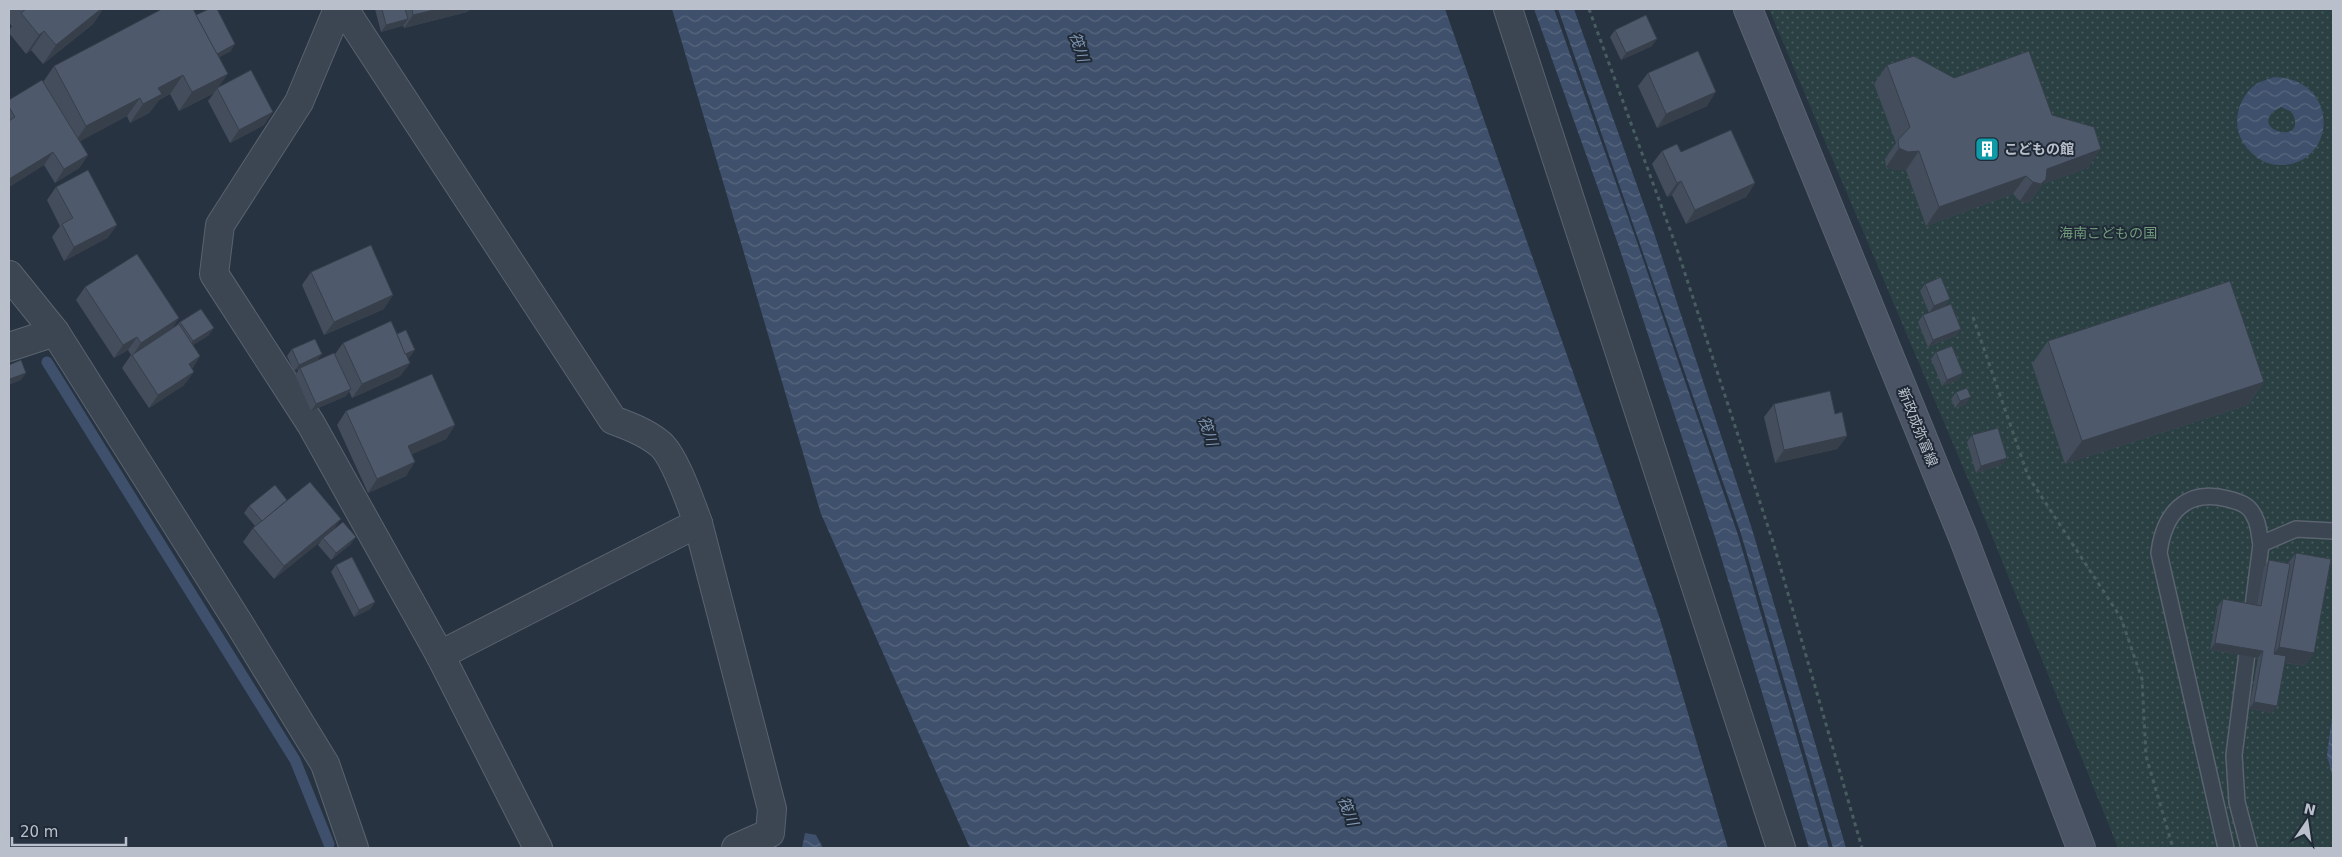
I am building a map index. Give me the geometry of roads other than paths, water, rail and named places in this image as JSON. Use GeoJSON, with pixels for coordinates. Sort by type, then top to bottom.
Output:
{"type":"FeatureCollection","features":[{"type":"Feature","properties":{"kind":"main road","name":"新政成弥富線"},"geometry":{"type":"LineString","coordinates":[[1748,9],[1963,537],[2081,848]]}},
{"type":"Feature","properties":{"kind":"street"},"geometry":{"type":"LineString","coordinates":[[338,9],[299,102],[220,225],[214,274],[311,424],[440,655],[538,848]]}},
{"type":"Feature","properties":{"kind":"street"},"geometry":{"type":"LineString","coordinates":[[344,9],[613,420],[639,431],[660,444],[682,480],[698,523],[772,809],[770,833],[736,848]]}},
{"type":"Feature","properties":{"kind":"street"},"geometry":{"type":"LineString","coordinates":[[1508,9],[1781,848]]}},
{"type":"Feature","properties":{"kind":"street"},"geometry":{"type":"LineString","coordinates":[[9,275],[54,332],[240,624],[325,764],[354,848]]}},
{"type":"Feature","properties":{"kind":"street"},"geometry":{"type":"LineString","coordinates":[[9,347],[54,332]]}},
{"type":"Feature","properties":{"kind":"street"},"geometry":{"type":"LineString","coordinates":[[440,655],[698,523]]}},
{"type":"Feature","properties":{"kind":"lane"},"geometry":{"type":"LineString","coordinates":[[2226,848],[2159,552],[2162,532],[2175,511],[2195,497],[2219,496],[2243,503],[2255,517],[2261,544],[2234,754],[2236,802],[2249,848]]}},
{"type":"Feature","properties":{"kind":"lane"},"geometry":{"type":"LineString","coordinates":[[2261,544],[2296,529],[2333,531]]}},
{"type":"Feature","properties":{"kind":"water","name":"筏川"},"geometry":{"type":"Polygon","coordinates":[[[672,9],[1445,9],[1660,619],[1728,848],[970,848],[821,514],[672,9]]]}},
{"type":"Feature","properties":{"kind":"water"},"geometry":{"type":"Polygon","coordinates":[[[1534,9],[1554,9],[1637,242],[1738,535],[1829,848],[1809,848],[1715,537],[1618,244],[1534,9]]]}},
{"type":"Feature","properties":{"kind":"water"},"geometry":{"type":"Polygon","coordinates":[[[1558,9],[1574,9],[1654,233],[1752,529],[1846,848],[1833,848],[1741,534],[1558,9]]]}},
{"type":"Feature","properties":{"kind":"water"},"geometry":{"type":"Polygon","coordinates":[[[2274,77],[2296,81],[2312,92],[2321,106],[2324,122],[2321,139],[2312,152],[2298,162],[2278,165],[2262,160],[2249,150],[2239,134],[2238,116],[2243,98],[2256,84],[2274,77]],[[2281,107],[2271,115],[2268,122],[2272,128],[2278,131],[2286,132],[2292,130],[2295,123],[2292,112],[2281,107]]]}},
{"type":"Feature","properties":{"kind":"water"},"geometry":{"type":"Polygon","coordinates":[[[2333,710],[2333,779],[2327,755],[2333,710]]]}},
{"type":"Feature","properties":{"kind":"water"},"geometry":{"type":"Polygon","coordinates":[[[805,833],[816,835],[823,848],[802,848],[805,833]]]}},
{"type":"Feature","properties":{"kind":"waterway"},"geometry":{"type":"LineString","coordinates":[[47,362],[295,760],[329,844]]}},
{"type":"Feature","properties":{"kind":"place","name":"こどもの館"},"geometry":{"type":"Point","coordinates":[1987,149]}},
{"type":"Feature","properties":{"kind":"park label","name":"海南こどもの国"},"geometry":{"type":"Point","coordinates":[2108,233]}}]}
